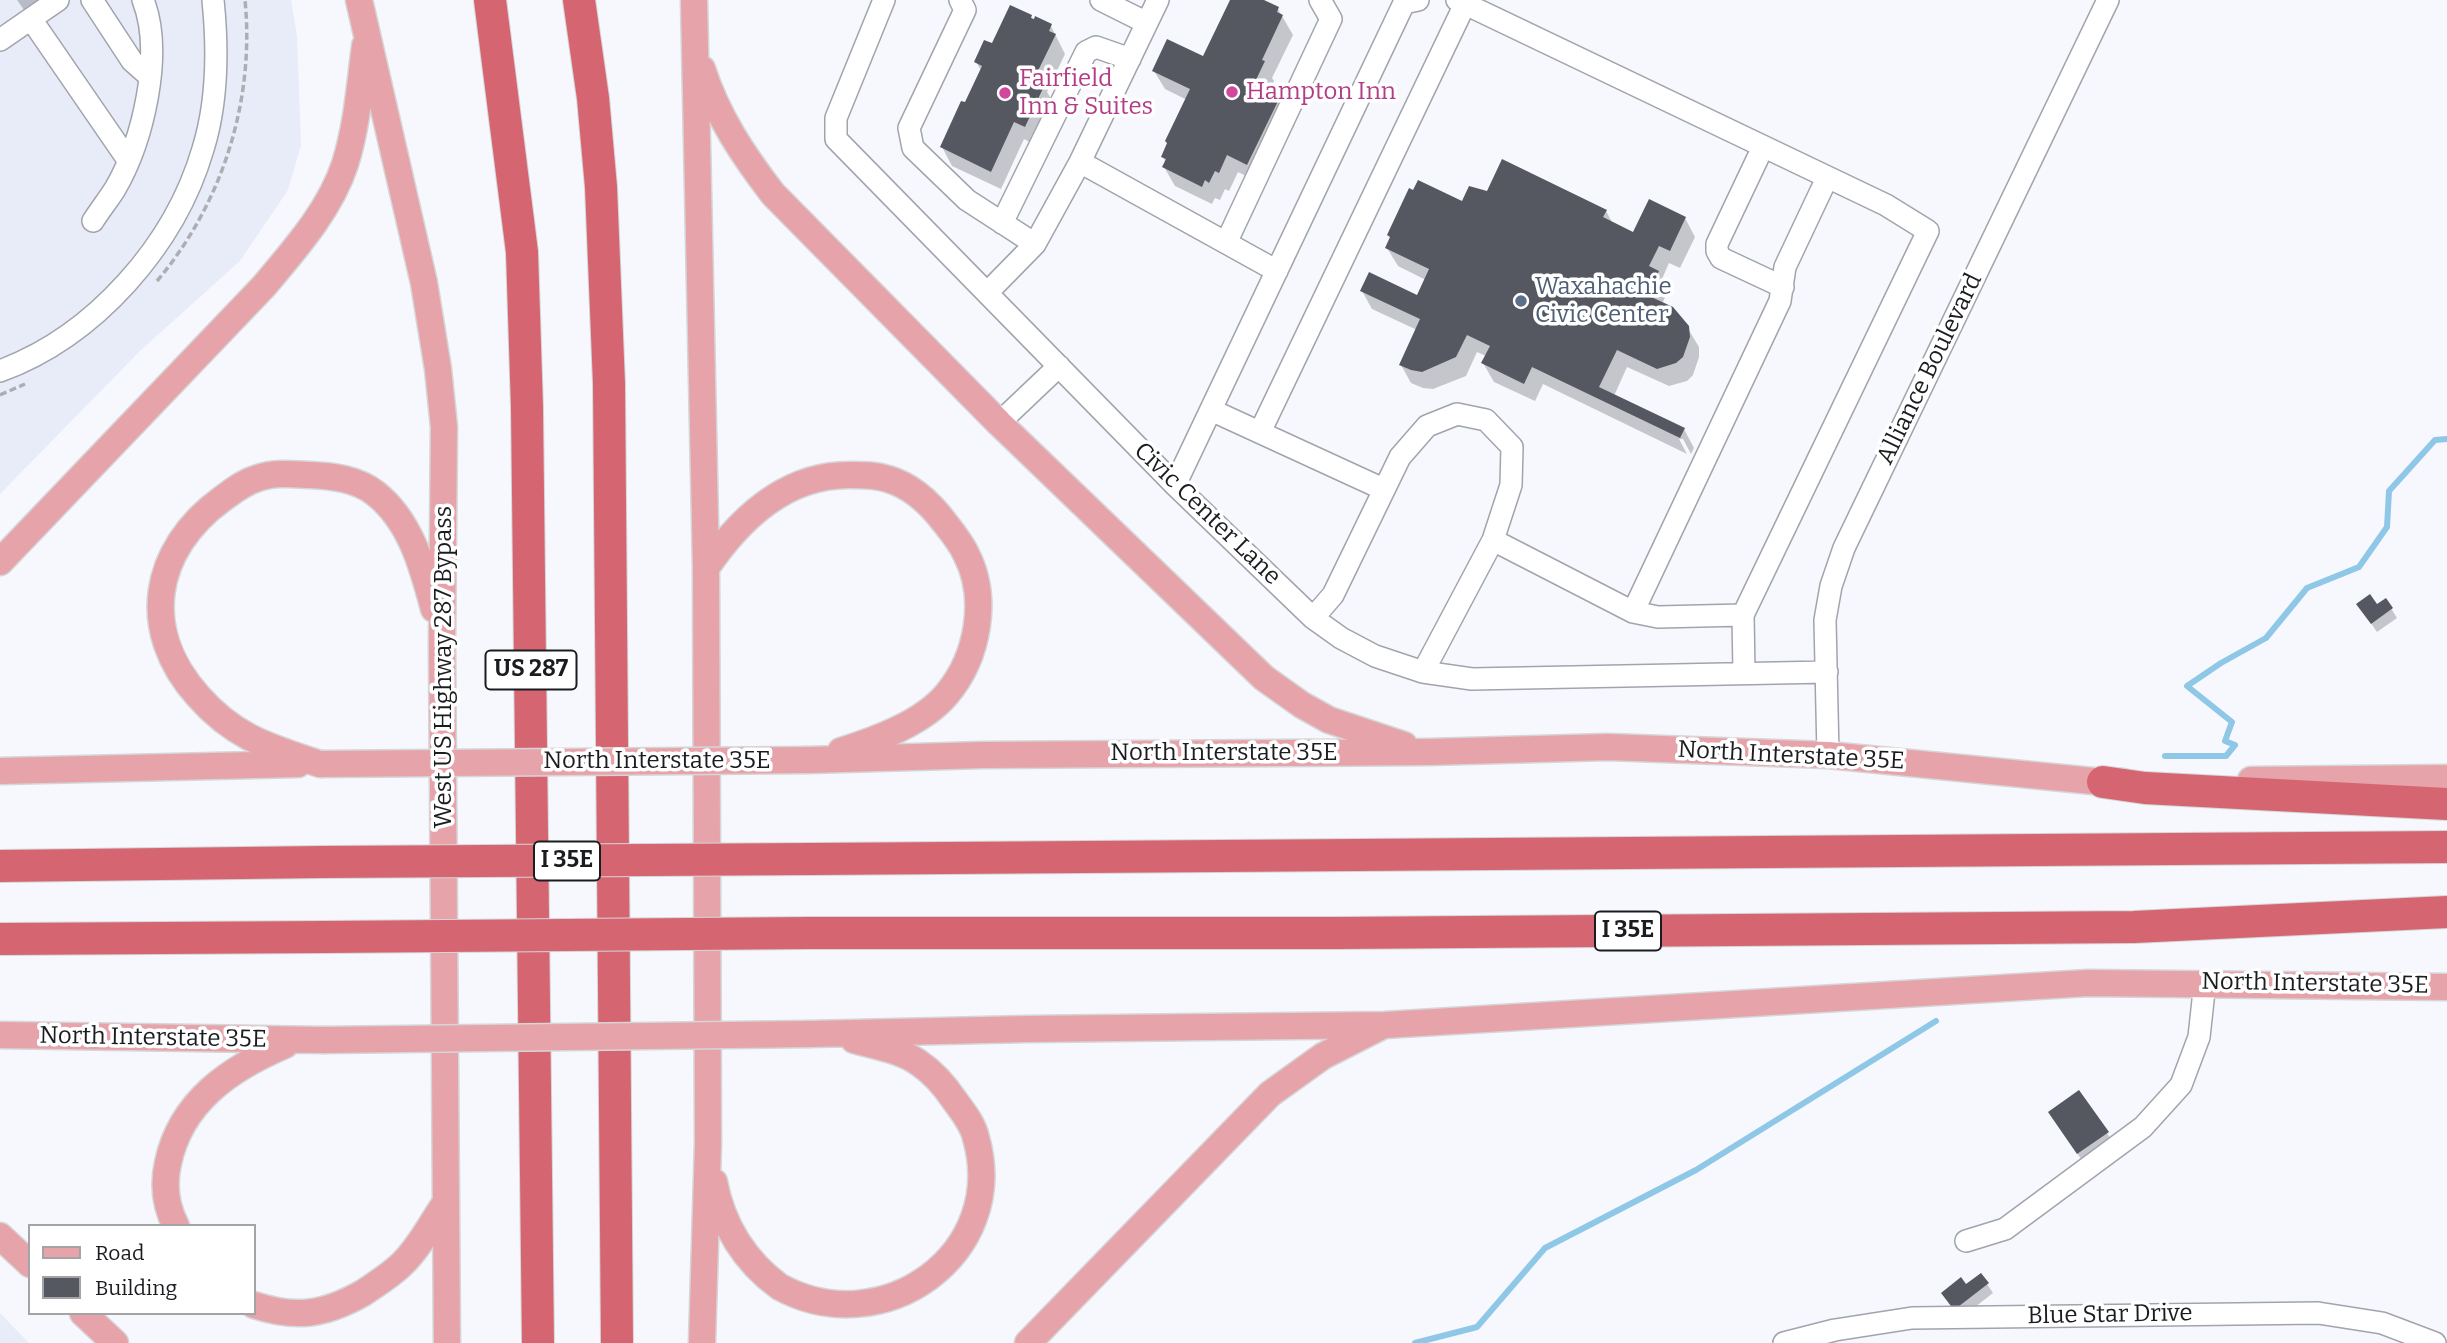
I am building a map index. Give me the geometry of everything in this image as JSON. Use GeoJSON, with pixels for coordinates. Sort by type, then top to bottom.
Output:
{"type":"FeatureCollection","features":[{"type":"Feature","properties":{"kind":"highway","name":"US 287"},"geometry":{"type":"LineString","coordinates":[[490,0],[523,280],[527,408],[538,1343]]}},
{"type":"Feature","properties":{"kind":"highway","name":"US 287"},"geometry":{"type":"LineString","coordinates":[[579,0],[593,98],[601,187],[609,384],[617,1343]]}},
{"type":"Feature","properties":{"kind":"highway"},"geometry":{"type":"LineString","coordinates":[[2103,782],[2145,788],[2447,804]]}},
{"type":"Feature","properties":{"kind":"highway","name":"I 35E"},"geometry":{"type":"LineString","coordinates":[[0,866],[2447,847]]}},
{"type":"Feature","properties":{"kind":"highway","name":"I 35E"},"geometry":{"type":"LineString","coordinates":[[0,939],[2134,927],[2447,912]]}},
{"type":"Feature","properties":{"kind":"main road","name":"West US Highway 287 Bypass"},"geometry":{"type":"LineString","coordinates":[[359,0],[424,283],[438,369],[445,458],[442,645],[447,1343]]}},
{"type":"Feature","properties":{"kind":"main road"},"geometry":{"type":"LineString","coordinates":[[694,0],[706,568],[708,1143],[702,1343]]}},
{"type":"Feature","properties":{"kind":"main road"},"geometry":{"type":"LineString","coordinates":[[0,562],[264,286],[304,238],[344,167],[354,132],[367,30]]}},
{"type":"Feature","properties":{"kind":"main road"},"geometry":{"type":"LineString","coordinates":[[696,51],[709,90],[727,129],[747,161],[773,194],[999,422],[1264,678],[1301,705],[1329,720],[1429,752]]}},
{"type":"Feature","properties":{"kind":"main road"},"geometry":{"type":"LineString","coordinates":[[320,764],[251,740],[220,718],[197,695],[175,664],[159,617],[164,580],[176,548],[193,524],[209,508],[241,485],[259,477],[277,474],[326,475],[366,487],[386,504],[412,541],[422,565],[442,645]]}},
{"type":"Feature","properties":{"kind":"main road"},"geometry":{"type":"LineString","coordinates":[[706,568],[732,532],[773,497],[807,481],[842,475],[874,476],[909,488],[937,513],[967,555],[976,593],[976,631],[967,664],[947,695],[885,736],[809,761]]}},
{"type":"Feature","properties":{"kind":"main road","name":"North Interstate 35E"},"geometry":{"type":"LineString","coordinates":[[0,771],[320,764],[809,761],[983,755],[1429,752],[1608,747],[1828,755],[2103,782],[2447,778]]}},
{"type":"Feature","properties":{"kind":"main road","name":"North Interstate 35E"},"geometry":{"type":"LineString","coordinates":[[0,1035],[293,1041],[1385,1025],[2061,984],[2205,982],[2447,986]]}},
{"type":"Feature","properties":{"kind":"main road"},"geometry":{"type":"LineString","coordinates":[[1028,1343],[1270,1094],[1323,1056],[1385,1025]]}},
{"type":"Feature","properties":{"kind":"main road"},"geometry":{"type":"LineString","coordinates":[[708,1143],[714,1184],[726,1223],[744,1253],[772,1281],[802,1301],[831,1310],[867,1311],[911,1295],[945,1269],[964,1247],[979,1204],[980,1157],[976,1135],[943,1084],[918,1062],[881,1047],[822,1034]]}},
{"type":"Feature","properties":{"kind":"main road"},"geometry":{"type":"LineString","coordinates":[[175,1224],[166,1202],[165,1176],[172,1144],[185,1118],[201,1098],[232,1072],[256,1057],[293,1041]]}},
{"type":"Feature","properties":{"kind":"main road"},"geometry":{"type":"LineString","coordinates":[[256,1306],[312,1314],[343,1304],[401,1265],[446,1202]]}},
{"type":"Feature","properties":{"kind":"main road"},"geometry":{"type":"LineString","coordinates":[[0,1236],[28,1262]]}},
{"type":"Feature","properties":{"kind":"main road"},"geometry":{"type":"LineString","coordinates":[[85,1315],[115,1343]]}},
{"type":"Feature","properties":{"kind":"street"},"geometry":{"type":"LineString","coordinates":[[0,40],[58,0]]}},
{"type":"Feature","properties":{"kind":"street"},"geometry":{"type":"LineString","coordinates":[[92,0],[132,61],[149,76]]}},
{"type":"Feature","properties":{"kind":"street"},"geometry":{"type":"LineString","coordinates":[[93,221],[115,188],[128,160],[145,107],[151,26],[143,0]]}},
{"type":"Feature","properties":{"kind":"street"},"geometry":{"type":"LineString","coordinates":[[0,371],[54,343],[92,316],[128,283],[162,238],[187,193],[204,148],[214,94],[218,41],[213,0]]}},
{"type":"Feature","properties":{"kind":"street","name":"Civic Center Lane"},"geometry":{"type":"LineString","coordinates":[[884,0],[836,118],[836,139],[1175,485],[1313,618],[1341,638],[1375,656],[1423,672],[1472,680],[1827,672]]}},
{"type":"Feature","properties":{"kind":"street"},"geometry":{"type":"LineString","coordinates":[[960,0],[965,10],[909,128],[913,148],[967,200],[1035,244]]}},
{"type":"Feature","properties":{"kind":"street"},"geometry":{"type":"LineString","coordinates":[[1101,0],[1147,23]]}},
{"type":"Feature","properties":{"kind":"street"},"geometry":{"type":"LineString","coordinates":[[986,293],[1035,244],[1080,162],[1158,0]]}},
{"type":"Feature","properties":{"kind":"street"},"geometry":{"type":"LineString","coordinates":[[1226,243],[1331,19],[1320,0]]}},
{"type":"Feature","properties":{"kind":"street"},"geometry":{"type":"LineString","coordinates":[[1175,485],[1404,3],[1418,0]]}},
{"type":"Feature","properties":{"kind":"street","name":"Alliance Boulevard"},"geometry":{"type":"LineString","coordinates":[[1828,755],[1825,620],[1831,586],[1844,548],[2108,0]]}},
{"type":"Feature","properties":{"kind":"street"},"geometry":{"type":"LineString","coordinates":[[1260,432],[1461,2],[1886,205],[1928,231],[1743,615],[1744,673]]}},
{"type":"Feature","properties":{"kind":"street"},"geometry":{"type":"LineString","coordinates":[[31,19],[128,160]]}},
{"type":"Feature","properties":{"kind":"street"},"geometry":{"type":"LineString","coordinates":[[1002,223],[1086,52],[1096,47],[1130,59]]}},
{"type":"Feature","properties":{"kind":"street"},"geometry":{"type":"LineString","coordinates":[[1763,147],[1717,244],[1717,251],[1721,258],[1783,287]]}},
{"type":"Feature","properties":{"kind":"street"},"geometry":{"type":"LineString","coordinates":[[1080,162],[1277,271]]}},
{"type":"Feature","properties":{"kind":"street"},"geometry":{"type":"LineString","coordinates":[[1633,612],[1748,373],[1780,301],[1785,267],[1827,178]]}},
{"type":"Feature","properties":{"kind":"street"},"geometry":{"type":"LineString","coordinates":[[999,422],[1059,366]]}},
{"type":"Feature","properties":{"kind":"street"},"geometry":{"type":"LineString","coordinates":[[1211,410],[1383,489]]}},
{"type":"Feature","properties":{"kind":"street"},"geometry":{"type":"LineString","coordinates":[[1313,618],[1333,595],[1400,457],[1427,426],[1457,414],[1486,420],[1512,447],[1511,485],[1493,540],[1423,672]]}},
{"type":"Feature","properties":{"kind":"street"},"geometry":{"type":"LineString","coordinates":[[1493,540],[1633,612],[1658,617],[1743,615]]}},
{"type":"Feature","properties":{"kind":"street"},"geometry":{"type":"LineString","coordinates":[[1966,1241],[2005,1229],[2143,1127],[2181,1085],[2199,1037],[2205,982]]}},
{"type":"Feature","properties":{"kind":"street","name":"Blue Star Drive"},"geometry":{"type":"LineString","coordinates":[[1784,1343],[1836,1330],[1912,1318],[2291,1313],[2318,1313],[2382,1323],[2435,1343]]}},
{"type":"Feature","properties":{"kind":"shaded area"},"geometry":{"type":"Polygon","coordinates":[[[0,0],[291,0],[297,36],[301,145],[288,190],[240,261],[141,350],[0,494],[0,0]]]}},
{"type":"Feature","properties":{"kind":"shaded area"},"geometry":{"type":"Polygon","coordinates":[[[0,1313],[29,1343],[0,1343],[0,1313]]]}},
{"type":"Feature","properties":{"kind":"building","name":"Hampton Inn"},"geometry":{"type":"Polygon","coordinates":[[[1230,0],[1264,0],[1279,7],[1277,12],[1283,15],[1255,82],[1281,95],[1247,165],[1227,155],[1219,173],[1215,171],[1209,183],[1205,180],[1202,187],[1162,167],[1166,159],[1161,157],[1167,143],[1165,141],[1190,89],[1152,71],[1167,39],[1203,56],[1230,0]]]}},
{"type":"Feature","properties":{"kind":"building","name":"Fairfield Inn & Suites"},"geometry":{"type":"Polygon","coordinates":[[[1010,5],[1032,15],[1031,18],[1034,19],[1035,16],[1052,24],[1049,31],[1056,34],[1034,79],[1045,84],[1025,127],[1014,122],[991,172],[940,147],[961,101],[965,102],[982,66],[974,62],[984,40],[992,43],[1010,5]]]}},
{"type":"Feature","properties":{"kind":"building","name":"Waxahachie Civic Center"},"geometry":{"type":"Polygon","coordinates":[[[1502,159],[1607,210],[1603,217],[1633,232],[1649,199],[1686,217],[1670,251],[1659,246],[1649,266],[1659,271],[1647,295],[1673,307],[1689,326],[1690,337],[1683,357],[1676,363],[1657,369],[1617,350],[1599,387],[1685,428],[1680,438],[1532,367],[1524,384],[1481,363],[1490,346],[1467,335],[1456,357],[1422,372],[1399,365],[1420,319],[1360,291],[1369,272],[1417,295],[1429,269],[1385,248],[1390,237],[1387,235],[1409,188],[1413,190],[1418,180],[1462,201],[1469,186],[1487,191],[1502,159]]]}},
{"type":"Feature","properties":{"kind":"building"},"geometry":{"type":"Polygon","coordinates":[[[2370,594],[2377,604],[2386,598],[2393,608],[2371,624],[2356,604],[2370,594]]]}},
{"type":"Feature","properties":{"kind":"building"},"geometry":{"type":"Polygon","coordinates":[[[2079,1090],[2109,1132],[2077,1154],[2048,1112],[2079,1090]]]}},
{"type":"Feature","properties":{"kind":"building"},"geometry":{"type":"Polygon","coordinates":[[[1981,1273],[1989,1283],[1954,1310],[1941,1293],[1961,1277],[1966,1284],[1981,1273]]]}},
{"type":"Feature","properties":{"kind":"waterway"},"geometry":{"type":"LineString","coordinates":[[2165,756],[2226,756],[2235,745],[2225,741],[2232,722],[2187,686],[2266,638],[2307,588],[2359,567],[2387,527],[2389,491],[2435,440],[2447,439]]}},
{"type":"Feature","properties":{"kind":"waterway"},"geometry":{"type":"LineString","coordinates":[[1415,1343],[1477,1327],[1545,1248],[1696,1170],[1936,1021]]}},
{"type":"Feature","properties":{"kind":"place","name":"Hampton Inn"},"geometry":{"type":"Point","coordinates":[1232,92]}},
{"type":"Feature","properties":{"kind":"place","name":"Fairfield Inn & Suites"},"geometry":{"type":"Point","coordinates":[1005,93]}},
{"type":"Feature","properties":{"kind":"place","name":"Waxahachie Civic Center"},"geometry":{"type":"Point","coordinates":[1521,301]}}]}
